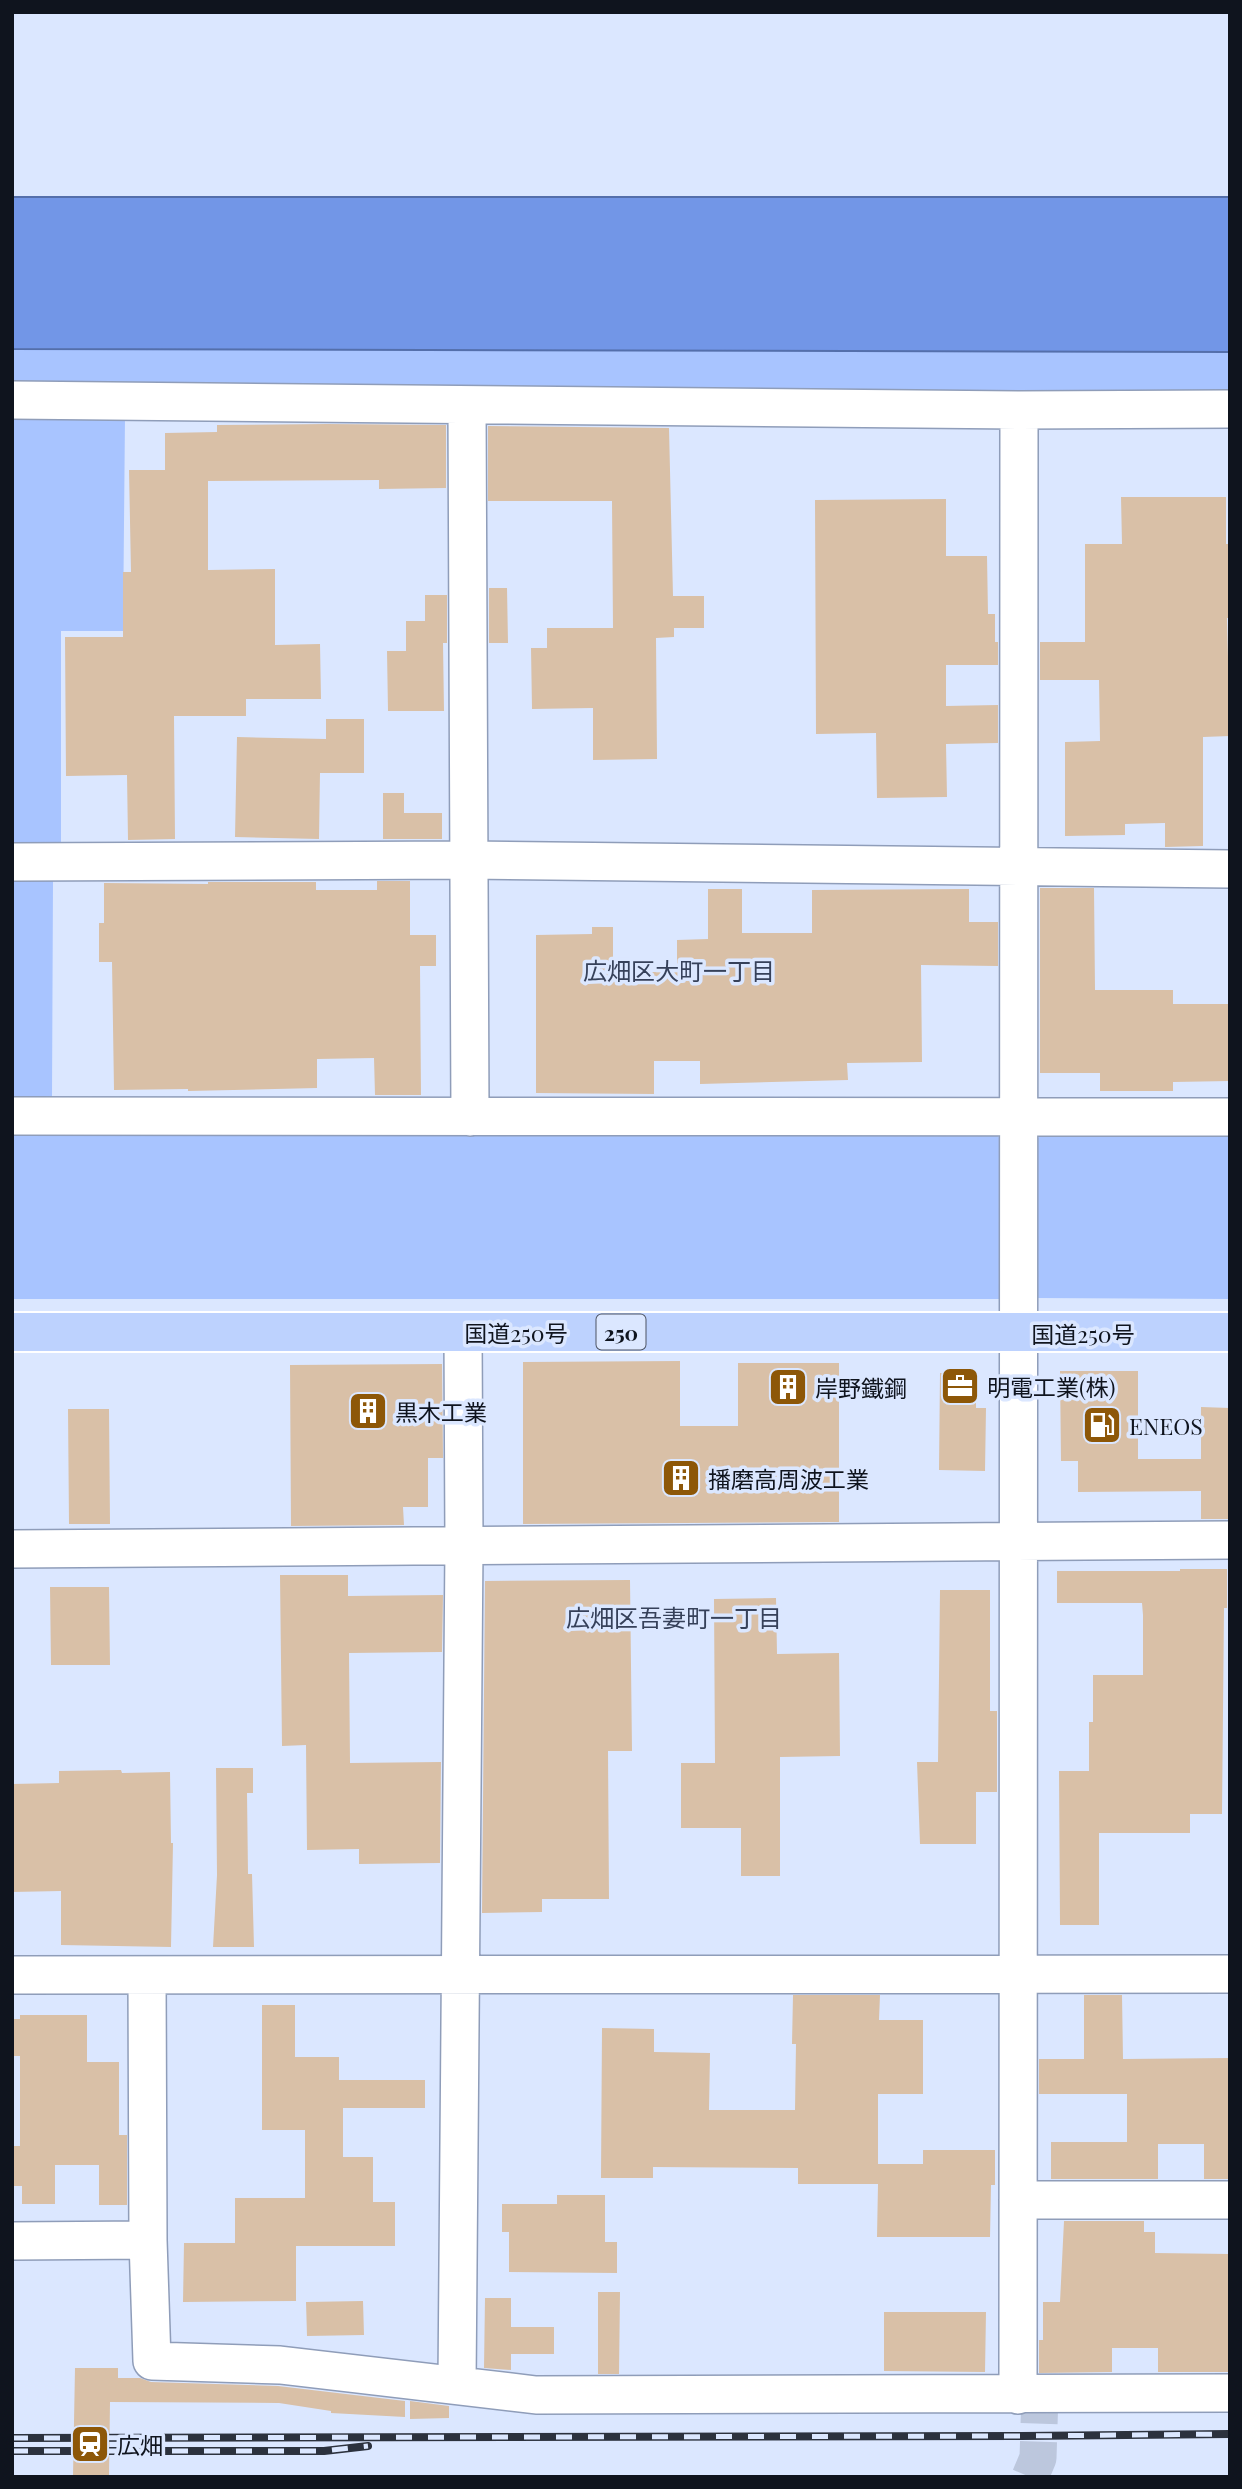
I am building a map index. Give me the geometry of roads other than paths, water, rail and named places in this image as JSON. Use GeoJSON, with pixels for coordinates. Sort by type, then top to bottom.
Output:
{"type":"FeatureCollection","features":[{"type":"Feature","properties":{"kind":"highway","name":"国道250号"},"geometry":{"type":"LineString","coordinates":[[12,1332],[1230,1332]]}},
{"type":"Feature","properties":{"kind":"street"},"geometry":{"type":"LineString","coordinates":[[12,400],[1019,410],[1230,409]]}},
{"type":"Feature","properties":{"kind":"street"},"geometry":{"type":"LineString","coordinates":[[467,405],[470,1117]]}},
{"type":"Feature","properties":{"kind":"street"},"geometry":{"type":"LineString","coordinates":[[1018,2395],[1019,410]]}},
{"type":"Feature","properties":{"kind":"street"},"geometry":{"type":"LineString","coordinates":[[12,862],[468,860],[1230,869]]}},
{"type":"Feature","properties":{"kind":"street"},"geometry":{"type":"LineString","coordinates":[[12,1116],[1230,1117]]}},
{"type":"Feature","properties":{"kind":"street"},"geometry":{"type":"LineString","coordinates":[[457,2384],[464,1546],[463,1332]]}},
{"type":"Feature","properties":{"kind":"street"},"geometry":{"type":"LineString","coordinates":[[12,1549],[1230,1540]]}},
{"type":"Feature","properties":{"kind":"street"},"geometry":{"type":"LineString","coordinates":[[12,1975],[1230,1975]]}},
{"type":"Feature","properties":{"kind":"street"},"geometry":{"type":"LineString","coordinates":[[147,1975],[148,2240],[152,2361],[280,2365],[536,2395],[1230,2393]]}},
{"type":"Feature","properties":{"kind":"street"},"geometry":{"type":"LineString","coordinates":[[1018,2200],[1230,2200]]}},
{"type":"Feature","properties":{"kind":"street"},"geometry":{"type":"LineString","coordinates":[[12,2241],[148,2240]]}},
{"type":"Feature","properties":{"kind":"tunnel"},"geometry":{"type":"LineString","coordinates":[[1030,2477],[1038,2458],[1040,2394]]}},
{"type":"Feature","properties":{"kind":"railway"},"geometry":{"type":"LineString","coordinates":[[12,2438],[1230,2434]]}},
{"type":"Feature","properties":{"kind":"railway"},"geometry":{"type":"LineString","coordinates":[[12,2451],[324,2451],[368,2446]]}},
{"type":"Feature","properties":{"kind":"place","name":"明電工業(株)"},"geometry":{"type":"Point","coordinates":[960,1386]}},
{"type":"Feature","properties":{"kind":"place","name":"岸野鐵鋼"},"geometry":{"type":"Point","coordinates":[788,1387]}},
{"type":"Feature","properties":{"kind":"place","name":"黒木工業"},"geometry":{"type":"Point","coordinates":[368,1411]}},
{"type":"Feature","properties":{"kind":"place","name":"ENEOS"},"geometry":{"type":"Point","coordinates":[1102,1425]}},
{"type":"Feature","properties":{"kind":"place","name":"播磨高周波工業"},"geometry":{"type":"Point","coordinates":[681,1478]}},
{"type":"Feature","properties":{"kind":"place","name":"広畑"},"geometry":{"type":"Point","coordinates":[90,2444]}},
{"type":"Feature","properties":{"kind":"district","name":"広畑区大町一丁目"},"geometry":{"type":"Point","coordinates":[679,970]}},
{"type":"Feature","properties":{"kind":"district","name":"広畑区吾妻町一丁目"},"geometry":{"type":"Point","coordinates":[674,1617]}}]}
